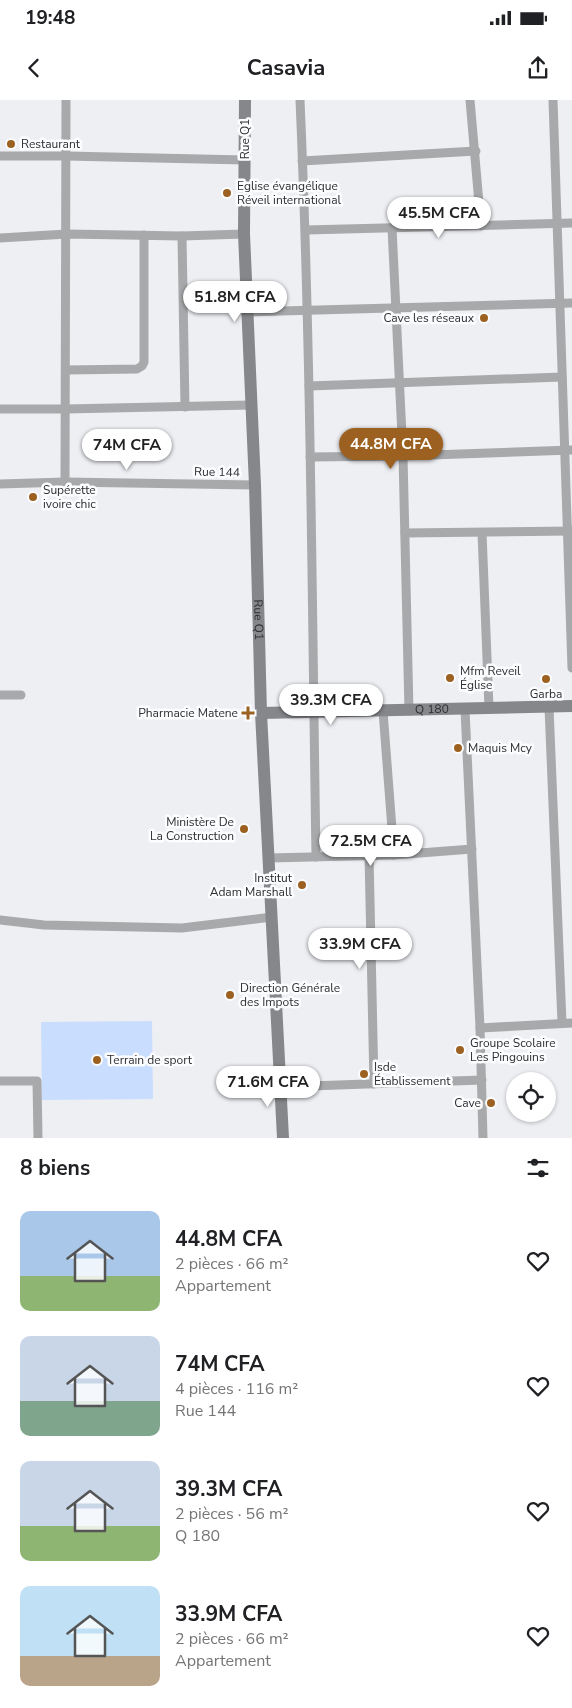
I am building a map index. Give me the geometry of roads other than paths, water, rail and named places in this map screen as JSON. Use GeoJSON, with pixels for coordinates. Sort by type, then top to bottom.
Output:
{"type":"FeatureCollection","features":[{"type":"Feature","properties":{"kind":"street"},"geometry":{"type":"LineString","coordinates":[[65,482],[67,370],[66,100]]}},
{"type":"Feature","properties":{"kind":"street","name":"Rue Q1"},"geometry":{"type":"LineString","coordinates":[[245,100],[244,234],[252,405],[261,714],[283,1138]]}},
{"type":"Feature","properties":{"kind":"street"},"geometry":{"type":"LineString","coordinates":[[300,100],[306,230],[316,857]]}},
{"type":"Feature","properties":{"kind":"street"},"geometry":{"type":"LineString","coordinates":[[470,100],[476,151],[481,226]]}},
{"type":"Feature","properties":{"kind":"street"},"geometry":{"type":"LineString","coordinates":[[553,100],[562,377],[568,450],[572,668]]}},
{"type":"Feature","properties":{"kind":"street"},"geometry":{"type":"LineString","coordinates":[[302,161],[476,151]]}},
{"type":"Feature","properties":{"kind":"street"},"geometry":{"type":"LineString","coordinates":[[0,156],[245,160]]}},
{"type":"Feature","properties":{"kind":"street"},"geometry":{"type":"LineString","coordinates":[[306,230],[572,223]]}},
{"type":"Feature","properties":{"kind":"street"},"geometry":{"type":"LineString","coordinates":[[392,228],[403,456],[409,711]]}},
{"type":"Feature","properties":{"kind":"street"},"geometry":{"type":"LineString","coordinates":[[0,238],[66,234],[182,236],[244,234]]}},
{"type":"Feature","properties":{"kind":"street"},"geometry":{"type":"LineString","coordinates":[[67,370],[137,369],[142,366],[144,362],[144,235]]}},
{"type":"Feature","properties":{"kind":"street"},"geometry":{"type":"LineString","coordinates":[[182,236],[185,407]]}},
{"type":"Feature","properties":{"kind":"street"},"geometry":{"type":"LineString","coordinates":[[248,312],[572,303]]}},
{"type":"Feature","properties":{"kind":"street"},"geometry":{"type":"LineString","coordinates":[[309,386],[562,377]]}},
{"type":"Feature","properties":{"kind":"street"},"geometry":{"type":"LineString","coordinates":[[0,409],[252,405]]}},
{"type":"Feature","properties":{"kind":"street"},"geometry":{"type":"LineString","coordinates":[[310,457],[403,456],[568,450]]}},
{"type":"Feature","properties":{"kind":"street","name":"Rue 144"},"geometry":{"type":"LineString","coordinates":[[0,484],[65,482],[254,485]]}},
{"type":"Feature","properties":{"kind":"street"},"geometry":{"type":"LineString","coordinates":[[404,533],[570,531]]}},
{"type":"Feature","properties":{"kind":"street"},"geometry":{"type":"LineString","coordinates":[[482,532],[489,708]]}},
{"type":"Feature","properties":{"kind":"street"},"geometry":{"type":"LineString","coordinates":[[0,695],[21,695]]}},
{"type":"Feature","properties":{"kind":"street","name":"Q 180"},"geometry":{"type":"LineString","coordinates":[[261,714],[572,706]]}},
{"type":"Feature","properties":{"kind":"street"},"geometry":{"type":"LineString","coordinates":[[549,707],[562,1023]]}},
{"type":"Feature","properties":{"kind":"street"},"geometry":{"type":"LineString","coordinates":[[465,710],[480,1028],[483,1138]]}},
{"type":"Feature","properties":{"kind":"street"},"geometry":{"type":"LineString","coordinates":[[383,711],[394,855]]}},
{"type":"Feature","properties":{"kind":"street"},"geometry":{"type":"LineString","coordinates":[[268,858],[394,855],[472,850]]}},
{"type":"Feature","properties":{"kind":"street"},"geometry":{"type":"LineString","coordinates":[[370,855],[374,1084]]}},
{"type":"Feature","properties":{"kind":"street"},"geometry":{"type":"LineString","coordinates":[[0,920],[44,924],[182,928],[272,917]]}},
{"type":"Feature","properties":{"kind":"street"},"geometry":{"type":"LineString","coordinates":[[480,1028],[572,1023]]}},
{"type":"Feature","properties":{"kind":"street"},"geometry":{"type":"LineString","coordinates":[[281,1087],[482,1080]]}},
{"type":"Feature","properties":{"kind":"street"},"geometry":{"type":"LineString","coordinates":[[0,1081],[37,1081],[38,1138]]}},
{"type":"Feature","properties":{"kind":"place","name":"Restaurant"},"geometry":{"type":"Point","coordinates":[11,144]}},
{"type":"Feature","properties":{"kind":"place","name":"Eglise évangélique Réveil international"},"geometry":{"type":"Point","coordinates":[227,193]}},
{"type":"Feature","properties":{"kind":"place","name":"Cave les réseaux"},"geometry":{"type":"Point","coordinates":[484,318]}},
{"type":"Feature","properties":{"kind":"place","name":"Supérette ivoire chic"},"geometry":{"type":"Point","coordinates":[33,497]}},
{"type":"Feature","properties":{"kind":"place","name":"Mfm Reveil Église"},"geometry":{"type":"Point","coordinates":[450,678]}},
{"type":"Feature","properties":{"kind":"place","name":"Garba"},"geometry":{"type":"Point","coordinates":[546,679]}},
{"type":"Feature","properties":{"kind":"place","name":"Pharmacie Matene"},"geometry":{"type":"Point","coordinates":[248,713]}},
{"type":"Feature","properties":{"kind":"place","name":"Maquis Mcy"},"geometry":{"type":"Point","coordinates":[458,748]}},
{"type":"Feature","properties":{"kind":"place","name":"Ministère De La Construction"},"geometry":{"type":"Point","coordinates":[244,829]}},
{"type":"Feature","properties":{"kind":"place","name":"Institut Adam Marshall"},"geometry":{"type":"Point","coordinates":[302,885]}},
{"type":"Feature","properties":{"kind":"place","name":"Direction Générale des Impots"},"geometry":{"type":"Point","coordinates":[230,995]}},
{"type":"Feature","properties":{"kind":"place","name":"Groupe Scolaire Les Pingouins"},"geometry":{"type":"Point","coordinates":[460,1050]}},
{"type":"Feature","properties":{"kind":"place","name":"Terrain de sport"},"geometry":{"type":"Point","coordinates":[97,1060]}},
{"type":"Feature","properties":{"kind":"place","name":"Isde Établissement"},"geometry":{"type":"Point","coordinates":[364,1074]}},
{"type":"Feature","properties":{"kind":"place","name":"Cave"},"geometry":{"type":"Point","coordinates":[491,1103]}}]}
